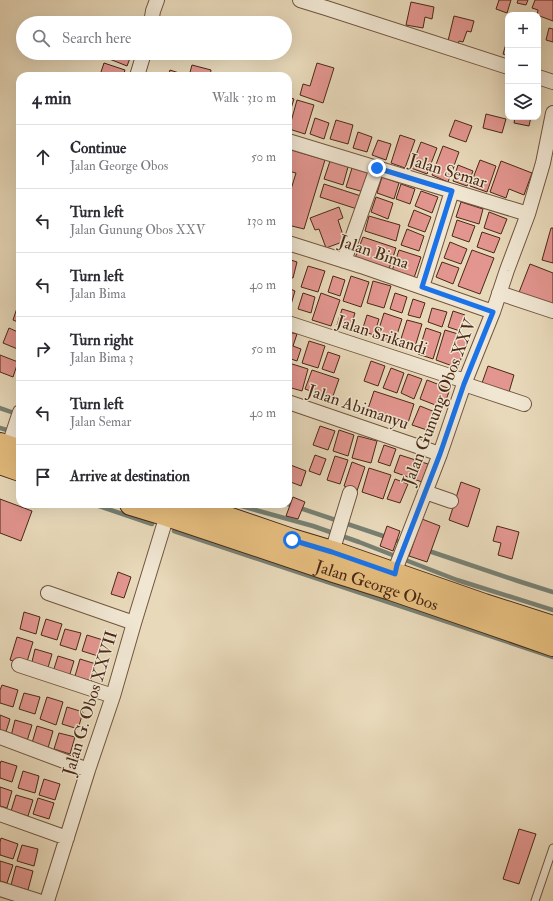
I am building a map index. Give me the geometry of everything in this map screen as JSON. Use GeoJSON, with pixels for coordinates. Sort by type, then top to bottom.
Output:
{"type":"FeatureCollection","features":[{"type":"Feature","properties":{"kind":"main road","name":"Jalan George Obos"},"geometry":{"type":"LineString","coordinates":[[144,508],[334,571],[396,570],[484,605],[553,627]]}},
{"type":"Feature","properties":{"kind":"main road","name":"Jalan George Obos"},"geometry":{"type":"LineString","coordinates":[[199,508],[292,540],[335,541],[553,645]]}},
{"type":"Feature","properties":{"kind":"street"},"geometry":{"type":"LineString","coordinates":[[152,16],[157,0]]}},
{"type":"Feature","properties":{"kind":"street"},"geometry":{"type":"LineString","coordinates":[[300,0],[505,66]]}},
{"type":"Feature","properties":{"kind":"street"},"geometry":{"type":"LineString","coordinates":[[138,72],[142,60]]}},
{"type":"Feature","properties":{"kind":"street"},"geometry":{"type":"LineString","coordinates":[[541,78],[553,82]]}},
{"type":"Feature","properties":{"kind":"street","name":"Jalan Gunung Obos XXV"},"geometry":{"type":"LineString","coordinates":[[396,570],[440,454],[464,382],[493,312],[528,214],[543,163],[553,113]]}},
{"type":"Feature","properties":{"kind":"street","name":"Jalan Semar"},"geometry":{"type":"LineString","coordinates":[[292,142],[528,214]]}},
{"type":"Feature","properties":{"kind":"street"},"geometry":{"type":"LineString","coordinates":[[344,261],[377,168]]}},
{"type":"Feature","properties":{"kind":"street"},"geometry":{"type":"LineString","coordinates":[[422,287],[452,191]]}},
{"type":"Feature","properties":{"kind":"street","name":"Jalan Bima"},"geometry":{"type":"LineString","coordinates":[[292,243],[493,312]]}},
{"type":"Feature","properties":{"kind":"street"},"geometry":{"type":"LineString","coordinates":[[499,294],[553,311]]}},
{"type":"Feature","properties":{"kind":"street","name":"Jalan Srikandi"},"geometry":{"type":"LineString","coordinates":[[292,324],[464,382],[524,404]]}},
{"type":"Feature","properties":{"kind":"street","name":"Jalan Abimanyu"},"geometry":{"type":"LineString","coordinates":[[292,403],[440,454]]}},
{"type":"Feature","properties":{"kind":"street"},"geometry":{"type":"LineString","coordinates":[[9,454],[16,427]]}},
{"type":"Feature","properties":{"kind":"street"},"geometry":{"type":"LineString","coordinates":[[425,492],[451,501]]}},
{"type":"Feature","properties":{"kind":"street"},"geometry":{"type":"LineString","coordinates":[[335,541],[350,493]]}},
{"type":"Feature","properties":{"kind":"street","name":"Jalan G. Obos XXVII"},"geometry":{"type":"LineString","coordinates":[[47,901],[113,696],[167,515]]}},
{"type":"Feature","properties":{"kind":"street"},"geometry":{"type":"LineString","coordinates":[[48,593],[134,623]]}},
{"type":"Feature","properties":{"kind":"street"},"geometry":{"type":"LineString","coordinates":[[19,665],[113,696]]}},
{"type":"Feature","properties":{"kind":"street"},"geometry":{"type":"LineString","coordinates":[[0,737],[88,770]]}},
{"type":"Feature","properties":{"kind":"street"},"geometry":{"type":"LineString","coordinates":[[0,814],[67,838]]}},
{"type":"Feature","properties":{"kind":"street"},"geometry":{"type":"LineString","coordinates":[[0,889],[38,901]]}},
{"type":"Feature","properties":{"kind":"lane"},"geometry":{"type":"LineString","coordinates":[[535,901],[553,848]]}},
{"type":"Feature","properties":{"kind":"building"},"geometry":{"type":"Polygon","coordinates":[[[499,0],[511,0],[507,12],[496,9],[499,0]]]}},
{"type":"Feature","properties":{"kind":"building"},"geometry":{"type":"Polygon","coordinates":[[[518,0],[528,0],[526,5],[517,3],[518,0]]]}},
{"type":"Feature","properties":{"kind":"building"},"geometry":{"type":"Polygon","coordinates":[[[535,0],[553,0],[553,21],[541,16],[541,12],[538,12],[538,10],[532,8],[535,0]]]}},
{"type":"Feature","properties":{"kind":"building"},"geometry":{"type":"Polygon","coordinates":[[[411,2],[434,7],[432,19],[425,17],[423,28],[406,25],[411,2]]]}},
{"type":"Feature","properties":{"kind":"building"},"geometry":{"type":"Polygon","coordinates":[[[454,16],[474,21],[471,32],[467,31],[463,42],[459,41],[457,48],[447,45],[454,16]]]}},
{"type":"Feature","properties":{"kind":"building"},"geometry":{"type":"Polygon","coordinates":[[[549,28],[553,29],[553,42],[546,40],[549,28]]]}},
{"type":"Feature","properties":{"kind":"building"},"geometry":{"type":"Polygon","coordinates":[[[112,60],[129,60],[127,66],[112,60]]]}},
{"type":"Feature","properties":{"kind":"building"},"geometry":{"type":"Polygon","coordinates":[[[104,63],[125,70],[124,72],[101,72],[104,63]]]}},
{"type":"Feature","properties":{"kind":"building"},"geometry":{"type":"Polygon","coordinates":[[[317,63],[334,68],[323,103],[300,95],[303,84],[310,86],[317,63]]]}},
{"type":"Feature","properties":{"kind":"building"},"geometry":{"type":"Polygon","coordinates":[[[192,65],[211,70],[211,72],[190,72],[192,65]]]}},
{"type":"Feature","properties":{"kind":"building"},"geometry":{"type":"Polygon","coordinates":[[[297,100],[314,105],[305,134],[292,130],[292,118],[297,100]]]}},
{"type":"Feature","properties":{"kind":"building"},"geometry":{"type":"Polygon","coordinates":[[[486,114],[506,120],[502,133],[483,128],[486,114]]]}},
{"type":"Feature","properties":{"kind":"building"},"geometry":{"type":"Polygon","coordinates":[[[315,118],[329,123],[324,139],[310,134],[315,118]]]}},
{"type":"Feature","properties":{"kind":"building"},"geometry":{"type":"Polygon","coordinates":[[[336,120],[353,125],[348,144],[330,139],[336,120]]]}},
{"type":"Feature","properties":{"kind":"building"},"geometry":{"type":"Polygon","coordinates":[[[455,120],[472,126],[466,142],[449,136],[455,120]]]}},
{"type":"Feature","properties":{"kind":"building"},"geometry":{"type":"Polygon","coordinates":[[[514,120],[530,120],[529,126],[514,123],[514,120]]]}},
{"type":"Feature","properties":{"kind":"building"},"geometry":{"type":"Polygon","coordinates":[[[358,132],[372,137],[367,152],[353,148],[358,132]]]}},
{"type":"Feature","properties":{"kind":"building"},"geometry":{"type":"Polygon","coordinates":[[[400,135],[415,140],[405,168],[391,163],[400,135]]]}},
{"type":"Feature","properties":{"kind":"building"},"geometry":{"type":"Polygon","coordinates":[[[378,140],[391,144],[386,160],[372,155],[378,140]]]}},
{"type":"Feature","properties":{"kind":"building"},"geometry":{"type":"Polygon","coordinates":[[[421,142],[437,148],[427,174],[411,168],[421,142]]]}},
{"type":"Feature","properties":{"kind":"building"},"geometry":{"type":"Polygon","coordinates":[[[443,146],[459,152],[448,182],[432,175],[443,146]]]}},
{"type":"Feature","properties":{"kind":"building"},"geometry":{"type":"Polygon","coordinates":[[[292,150],[325,160],[304,229],[292,226],[292,186],[296,173],[292,172],[292,150]]]}},
{"type":"Feature","properties":{"kind":"building"},"geometry":{"type":"Polygon","coordinates":[[[480,160],[496,166],[487,192],[470,186],[480,160]]]}},
{"type":"Feature","properties":{"kind":"building"},"geometry":{"type":"Polygon","coordinates":[[[330,161],[348,167],[343,185],[324,179],[330,161]]]}},
{"type":"Feature","properties":{"kind":"building"},"geometry":{"type":"Polygon","coordinates":[[[501,161],[532,173],[524,195],[509,189],[506,198],[490,192],[501,161]]]}},
{"type":"Feature","properties":{"kind":"building"},"geometry":{"type":"Polygon","coordinates":[[[458,165],[473,171],[467,186],[453,181],[458,165]]]}},
{"type":"Feature","properties":{"kind":"building"},"geometry":{"type":"Polygon","coordinates":[[[352,168],[369,173],[364,192],[346,187],[352,168]]]}},
{"type":"Feature","properties":{"kind":"building"},"geometry":{"type":"Polygon","coordinates":[[[382,177],[399,183],[394,199],[377,193],[382,177]]]}},
{"type":"Feature","properties":{"kind":"building"},"geometry":{"type":"Polygon","coordinates":[[[324,184],[361,196],[357,209],[320,197],[324,184]]]}},
{"type":"Feature","properties":{"kind":"building"},"geometry":{"type":"Polygon","coordinates":[[[401,184],[415,189],[410,204],[396,199],[401,184]]]}},
{"type":"Feature","properties":{"kind":"building"},"geometry":{"type":"Polygon","coordinates":[[[421,191],[438,197],[432,213],[415,206],[421,191]]]}},
{"type":"Feature","properties":{"kind":"building"},"geometry":{"type":"Polygon","coordinates":[[[376,197],[393,203],[388,219],[371,212],[376,197]]]}},
{"type":"Feature","properties":{"kind":"building"},"geometry":{"type":"Polygon","coordinates":[[[461,202],[483,209],[479,224],[456,217],[461,202]]]}},
{"type":"Feature","properties":{"kind":"building"},"geometry":{"type":"Polygon","coordinates":[[[339,207],[343,218],[338,220],[345,241],[326,248],[319,229],[315,230],[310,218],[339,207]]]}},
{"type":"Feature","properties":{"kind":"building"},"geometry":{"type":"Polygon","coordinates":[[[414,210],[431,217],[425,232],[408,226],[414,210]]]}},
{"type":"Feature","properties":{"kind":"building"},"geometry":{"type":"Polygon","coordinates":[[[489,212],[507,219],[501,234],[484,228],[489,212]]]}},
{"type":"Feature","properties":{"kind":"building"},"geometry":{"type":"Polygon","coordinates":[[[369,216],[400,225],[396,241],[365,231],[369,216]]]}},
{"type":"Feature","properties":{"kind":"building"},"geometry":{"type":"Polygon","coordinates":[[[457,220],[475,226],[469,242],[452,236],[457,220]]]}},
{"type":"Feature","properties":{"kind":"building"},"geometry":{"type":"Polygon","coordinates":[[[551,228],[553,228],[553,263],[542,260],[551,228]]]}},
{"type":"Feature","properties":{"kind":"building"},"geometry":{"type":"Polygon","coordinates":[[[407,229],[424,236],[419,251],[401,245],[407,229]]]}},
{"type":"Feature","properties":{"kind":"building"},"geometry":{"type":"Polygon","coordinates":[[[482,232],[500,238],[494,253],[477,247],[482,232]]]}},
{"type":"Feature","properties":{"kind":"building"},"geometry":{"type":"Polygon","coordinates":[[[363,237],[396,248],[389,269],[355,258],[363,237]]]}},
{"type":"Feature","properties":{"kind":"building"},"geometry":{"type":"Polygon","coordinates":[[[450,242],[467,249],[461,264],[444,258],[450,242]]]}},
{"type":"Feature","properties":{"kind":"building"},"geometry":{"type":"Polygon","coordinates":[[[399,250],[421,257],[414,278],[392,271],[399,250]]]}},
{"type":"Feature","properties":{"kind":"building"},"geometry":{"type":"Polygon","coordinates":[[[472,250],[494,258],[480,294],[458,286],[472,250]]]}},
{"type":"Feature","properties":{"kind":"building"},"geometry":{"type":"Polygon","coordinates":[[[292,260],[297,262],[292,278],[292,260]]]}},
{"type":"Feature","properties":{"kind":"building"},"geometry":{"type":"Polygon","coordinates":[[[442,262],[459,268],[453,284],[436,277],[442,262]]]}},
{"type":"Feature","properties":{"kind":"building"},"geometry":{"type":"Polygon","coordinates":[[[530,264],[553,273],[553,308],[518,295],[530,264]]]}},
{"type":"Feature","properties":{"kind":"building"},"geometry":{"type":"Polygon","coordinates":[[[308,266],[325,271],[318,292],[301,287],[308,266]]]}},
{"type":"Feature","properties":{"kind":"building"},"geometry":{"type":"Polygon","coordinates":[[[333,276],[345,280],[340,296],[328,292],[333,276]]]}},
{"type":"Feature","properties":{"kind":"building"},"geometry":{"type":"Polygon","coordinates":[[[351,276],[369,282],[361,307],[343,301],[351,276]]]}},
{"type":"Feature","properties":{"kind":"building"},"geometry":{"type":"Polygon","coordinates":[[[373,281],[391,286],[384,308],[367,303],[373,281]]]}},
{"type":"Feature","properties":{"kind":"building"},"geometry":{"type":"Polygon","coordinates":[[[292,290],[295,291],[292,301],[292,290]]]}},
{"type":"Feature","properties":{"kind":"building"},"geometry":{"type":"Polygon","coordinates":[[[303,293],[315,297],[311,313],[298,309],[303,293]]]}},
{"type":"Feature","properties":{"kind":"building"},"geometry":{"type":"Polygon","coordinates":[[[321,293],[340,300],[331,326],[312,320],[321,293]]]}},
{"type":"Feature","properties":{"kind":"building"},"geometry":{"type":"Polygon","coordinates":[[[395,293],[407,297],[402,313],[390,309],[395,293]]]}},
{"type":"Feature","properties":{"kind":"building"},"geometry":{"type":"Polygon","coordinates":[[[413,299],[425,303],[420,318],[408,315],[413,299]]]}},
{"type":"Feature","properties":{"kind":"building"},"geometry":{"type":"Polygon","coordinates":[[[432,308],[447,312],[442,327],[428,322],[432,308]]]}},
{"type":"Feature","properties":{"kind":"building"},"geometry":{"type":"Polygon","coordinates":[[[342,309],[355,313],[350,329],[337,325],[342,309]]]}},
{"type":"Feature","properties":{"kind":"building"},"geometry":{"type":"Polygon","coordinates":[[[16,311],[16,321],[13,320],[16,311]]]}},
{"type":"Feature","properties":{"kind":"building"},"geometry":{"type":"Polygon","coordinates":[[[453,311],[465,315],[460,331],[448,327],[453,311]]]}},
{"type":"Feature","properties":{"kind":"building"},"geometry":{"type":"Polygon","coordinates":[[[384,313],[402,319],[394,344],[376,338],[384,313]]]}},
{"type":"Feature","properties":{"kind":"building"},"geometry":{"type":"Polygon","coordinates":[[[367,315],[379,319],[374,335],[362,331],[367,315]]]}},
{"type":"Feature","properties":{"kind":"building"},"geometry":{"type":"Polygon","coordinates":[[[407,320],[422,324],[414,350],[399,345],[407,320]]]}},
{"type":"Feature","properties":{"kind":"building"},"geometry":{"type":"Polygon","coordinates":[[[9,328],[16,331],[16,348],[3,343],[9,328]]]}},
{"type":"Feature","properties":{"kind":"building"},"geometry":{"type":"Polygon","coordinates":[[[426,328],[441,333],[433,359],[418,354],[426,328]]]}},
{"type":"Feature","properties":{"kind":"building"},"geometry":{"type":"Polygon","coordinates":[[[445,330],[468,337],[458,368],[436,360],[445,330]]]}},
{"type":"Feature","properties":{"kind":"building"},"geometry":{"type":"Polygon","coordinates":[[[292,333],[297,334],[293,346],[301,349],[297,361],[292,359],[292,333]]]}},
{"type":"Feature","properties":{"kind":"building"},"geometry":{"type":"Polygon","coordinates":[[[309,341],[325,346],[318,368],[302,363],[309,341]]]}},
{"type":"Feature","properties":{"kind":"building"},"geometry":{"type":"Polygon","coordinates":[[[328,352],[340,356],[334,373],[322,369],[328,352]]]}},
{"type":"Feature","properties":{"kind":"building"},"geometry":{"type":"Polygon","coordinates":[[[0,355],[16,361],[16,368],[13,377],[0,372],[0,355]]]}},
{"type":"Feature","properties":{"kind":"building"},"geometry":{"type":"Polygon","coordinates":[[[371,361],[385,366],[378,386],[364,381],[371,361]]]}},
{"type":"Feature","properties":{"kind":"building"},"geometry":{"type":"Polygon","coordinates":[[[292,364],[308,369],[302,391],[292,388],[292,364]]]}},
{"type":"Feature","properties":{"kind":"building"},"geometry":{"type":"Polygon","coordinates":[[[488,366],[514,375],[509,392],[482,383],[488,366]]]}},
{"type":"Feature","properties":{"kind":"building"},"geometry":{"type":"Polygon","coordinates":[[[391,368],[404,373],[397,393],[383,388],[391,368]]]}},
{"type":"Feature","properties":{"kind":"building"},"geometry":{"type":"Polygon","coordinates":[[[312,370],[339,379],[332,399],[305,389],[312,370]]]}},
{"type":"Feature","properties":{"kind":"building"},"geometry":{"type":"Polygon","coordinates":[[[408,374],[422,379],[414,399],[401,393],[408,374]]]}},
{"type":"Feature","properties":{"kind":"building"},"geometry":{"type":"Polygon","coordinates":[[[427,380],[450,389],[443,408],[420,399],[427,380]]]}},
{"type":"Feature","properties":{"kind":"building"},"geometry":{"type":"Polygon","coordinates":[[[374,391],[414,404],[407,426],[367,412],[374,391]]]}},
{"type":"Feature","properties":{"kind":"building"},"geometry":{"type":"Polygon","coordinates":[[[420,406],[435,412],[427,430],[412,425],[420,406]]]}},
{"type":"Feature","properties":{"kind":"building"},"geometry":{"type":"Polygon","coordinates":[[[320,426],[335,431],[328,450],[313,445],[320,426]]]}},
{"type":"Feature","properties":{"kind":"building"},"geometry":{"type":"Polygon","coordinates":[[[339,430],[354,435],[348,456],[333,451],[339,430]]]}},
{"type":"Feature","properties":{"kind":"building"},"geometry":{"type":"Polygon","coordinates":[[[358,436],[377,441],[371,463],[352,458],[358,436]]]}},
{"type":"Feature","properties":{"kind":"building"},"geometry":{"type":"Polygon","coordinates":[[[384,445],[396,449],[390,466],[378,462],[384,445]]]}},
{"type":"Feature","properties":{"kind":"building"},"geometry":{"type":"Polygon","coordinates":[[[315,455],[326,459],[320,475],[309,471],[315,455]]]}},
{"type":"Feature","properties":{"kind":"building"},"geometry":{"type":"Polygon","coordinates":[[[400,455],[428,464],[422,482],[394,472],[400,455]]]}},
{"type":"Feature","properties":{"kind":"building"},"geometry":{"type":"Polygon","coordinates":[[[335,456],[348,460],[340,484],[327,480],[335,456]]]}},
{"type":"Feature","properties":{"kind":"building"},"geometry":{"type":"Polygon","coordinates":[[[352,462],[365,467],[357,491],[344,486],[352,462]]]}},
{"type":"Feature","properties":{"kind":"building"},"geometry":{"type":"Polygon","coordinates":[[[292,466],[306,471],[301,486],[292,483],[292,466]]]}},
{"type":"Feature","properties":{"kind":"building"},"geometry":{"type":"Polygon","coordinates":[[[369,468],[391,475],[383,499],[362,492],[369,468]]]}},
{"type":"Feature","properties":{"kind":"building"},"geometry":{"type":"Polygon","coordinates":[[[395,479],[408,484],[400,503],[387,499],[395,479]]]}},
{"type":"Feature","properties":{"kind":"building"},"geometry":{"type":"Polygon","coordinates":[[[461,482],[480,489],[468,527],[449,520],[461,482]]]}},
{"type":"Feature","properties":{"kind":"building"},"geometry":{"type":"Polygon","coordinates":[[[293,497],[305,502],[298,519],[286,516],[289,508],[292,508],[293,497]]]}},
{"type":"Feature","properties":{"kind":"building"},"geometry":{"type":"Polygon","coordinates":[[[0,499],[16,505],[16,508],[24,508],[32,511],[21,541],[0,533],[0,499]]]}},
{"type":"Feature","properties":{"kind":"building"},"geometry":{"type":"Polygon","coordinates":[[[422,519],[440,526],[427,562],[409,556],[422,519]]]}},
{"type":"Feature","properties":{"kind":"building"},"geometry":{"type":"Polygon","coordinates":[[[387,526],[400,531],[393,551],[380,546],[387,526]]]}},
{"type":"Feature","properties":{"kind":"building"},"geometry":{"type":"Polygon","coordinates":[[[497,526],[519,532],[512,559],[498,555],[501,543],[493,541],[497,526]]]}},
{"type":"Feature","properties":{"kind":"building"},"geometry":{"type":"Polygon","coordinates":[[[118,572],[131,577],[124,598],[111,594],[118,572]]]}},
{"type":"Feature","properties":{"kind":"building"},"geometry":{"type":"Polygon","coordinates":[[[24,612],[40,617],[36,634],[20,629],[24,612]]]}},
{"type":"Feature","properties":{"kind":"building"},"geometry":{"type":"Polygon","coordinates":[[[46,619],[62,624],[57,640],[41,635],[46,619]]]}},
{"type":"Feature","properties":{"kind":"building"},"geometry":{"type":"Polygon","coordinates":[[[65,629],[81,633],[76,650],[60,645],[65,629]]]}},
{"type":"Feature","properties":{"kind":"building"},"geometry":{"type":"Polygon","coordinates":[[[87,635],[103,640],[98,656],[82,651],[87,635]]]}},
{"type":"Feature","properties":{"kind":"building"},"geometry":{"type":"Polygon","coordinates":[[[17,637],[33,642],[26,665],[10,660],[17,637]]]}},
{"type":"Feature","properties":{"kind":"building"},"geometry":{"type":"Polygon","coordinates":[[[35,649],[52,654],[47,671],[31,666],[35,649]]]}},
{"type":"Feature","properties":{"kind":"building"},"geometry":{"type":"Polygon","coordinates":[[[58,656],[74,661],[69,677],[53,672],[58,656]]]}},
{"type":"Feature","properties":{"kind":"building"},"geometry":{"type":"Polygon","coordinates":[[[80,659],[96,664],[91,681],[75,676],[80,659]]]}},
{"type":"Feature","properties":{"kind":"building"},"geometry":{"type":"Polygon","coordinates":[[[2,685],[18,690],[13,707],[0,703],[0,690],[2,685]]]}},
{"type":"Feature","properties":{"kind":"building"},"geometry":{"type":"Polygon","coordinates":[[[24,693],[40,697],[35,714],[19,709],[24,693]]]}},
{"type":"Feature","properties":{"kind":"building"},"geometry":{"type":"Polygon","coordinates":[[[47,697],[63,702],[56,725],[40,719],[47,697]]]}},
{"type":"Feature","properties":{"kind":"building"},"geometry":{"type":"Polygon","coordinates":[[[67,707],[83,712],[78,729],[62,724],[67,707]]]}},
{"type":"Feature","properties":{"kind":"building"},"geometry":{"type":"Polygon","coordinates":[[[0,715],[10,719],[5,735],[0,733],[0,715]]]}},
{"type":"Feature","properties":{"kind":"building"},"geometry":{"type":"Polygon","coordinates":[[[15,720],[32,725],[27,741],[11,736],[15,720]]]}},
{"type":"Feature","properties":{"kind":"building"},"geometry":{"type":"Polygon","coordinates":[[[37,726],[53,731],[48,748],[32,743],[37,726]]]}},
{"type":"Feature","properties":{"kind":"building"},"geometry":{"type":"Polygon","coordinates":[[[59,733],[75,737],[70,754],[54,749],[59,733]]]}},
{"type":"Feature","properties":{"kind":"building"},"geometry":{"type":"Polygon","coordinates":[[[1,761],[17,766],[12,782],[0,778],[1,761]]]}},
{"type":"Feature","properties":{"kind":"building"},"geometry":{"type":"Polygon","coordinates":[[[23,771],[39,776],[35,793],[18,788],[23,771]]]}},
{"type":"Feature","properties":{"kind":"building"},"geometry":{"type":"Polygon","coordinates":[[[44,779],[60,784],[55,800],[39,795],[44,779]]]}},
{"type":"Feature","properties":{"kind":"building"},"geometry":{"type":"Polygon","coordinates":[[[0,787],[12,791],[7,808],[0,806],[0,787]]]}},
{"type":"Feature","properties":{"kind":"building"},"geometry":{"type":"Polygon","coordinates":[[[16,795],[33,800],[28,816],[11,811],[16,795]]]}},
{"type":"Feature","properties":{"kind":"building"},"geometry":{"type":"Polygon","coordinates":[[[38,798],[54,803],[49,819],[33,814],[38,798]]]}},
{"type":"Feature","properties":{"kind":"building"},"geometry":{"type":"Polygon","coordinates":[[[519,829],[536,834],[519,884],[503,879],[519,829]]]}},
{"type":"Feature","properties":{"kind":"building"},"geometry":{"type":"Polygon","coordinates":[[[1,838],[18,844],[13,859],[0,855],[1,838]]]}},
{"type":"Feature","properties":{"kind":"building"},"geometry":{"type":"Polygon","coordinates":[[[22,845],[38,849],[34,866],[17,861],[22,845]]]}},
{"type":"Feature","properties":{"kind":"building"},"geometry":{"type":"Polygon","coordinates":[[[0,861],[13,865],[7,883],[0,881],[0,861]]]}},
{"type":"Feature","properties":{"kind":"building"},"geometry":{"type":"Polygon","coordinates":[[[16,866],[33,871],[28,890],[11,885],[16,866]]]}},
{"type":"Feature","properties":{"kind":"waterway"},"geometry":{"type":"LineString","coordinates":[[0,408],[16,414]]}},
{"type":"Feature","properties":{"kind":"waterway"},"geometry":{"type":"LineString","coordinates":[[0,428],[16,433]]}},
{"type":"Feature","properties":{"kind":"waterway"},"geometry":{"type":"LineString","coordinates":[[292,505],[404,543]]}},
{"type":"Feature","properties":{"kind":"waterway"},"geometry":{"type":"LineString","coordinates":[[105,508],[152,524]]}},
{"type":"Feature","properties":{"kind":"waterway"},"geometry":{"type":"LineString","coordinates":[[248,508],[313,526],[457,580],[553,610]]}},
{"type":"Feature","properties":{"kind":"waterway"},"geometry":{"type":"LineString","coordinates":[[174,531],[553,657]]}},
{"type":"Feature","properties":{"kind":"waterway"},"geometry":{"type":"LineString","coordinates":[[426,550],[553,592]]}},
{"type":"Feature","properties":{"kind":"route"},"geometry":{"type":"LineString","coordinates":[[292,540],[395,574],[397,565],[440,454],[464,384],[493,312],[422,287],[452,191],[377,168]]}}]}
